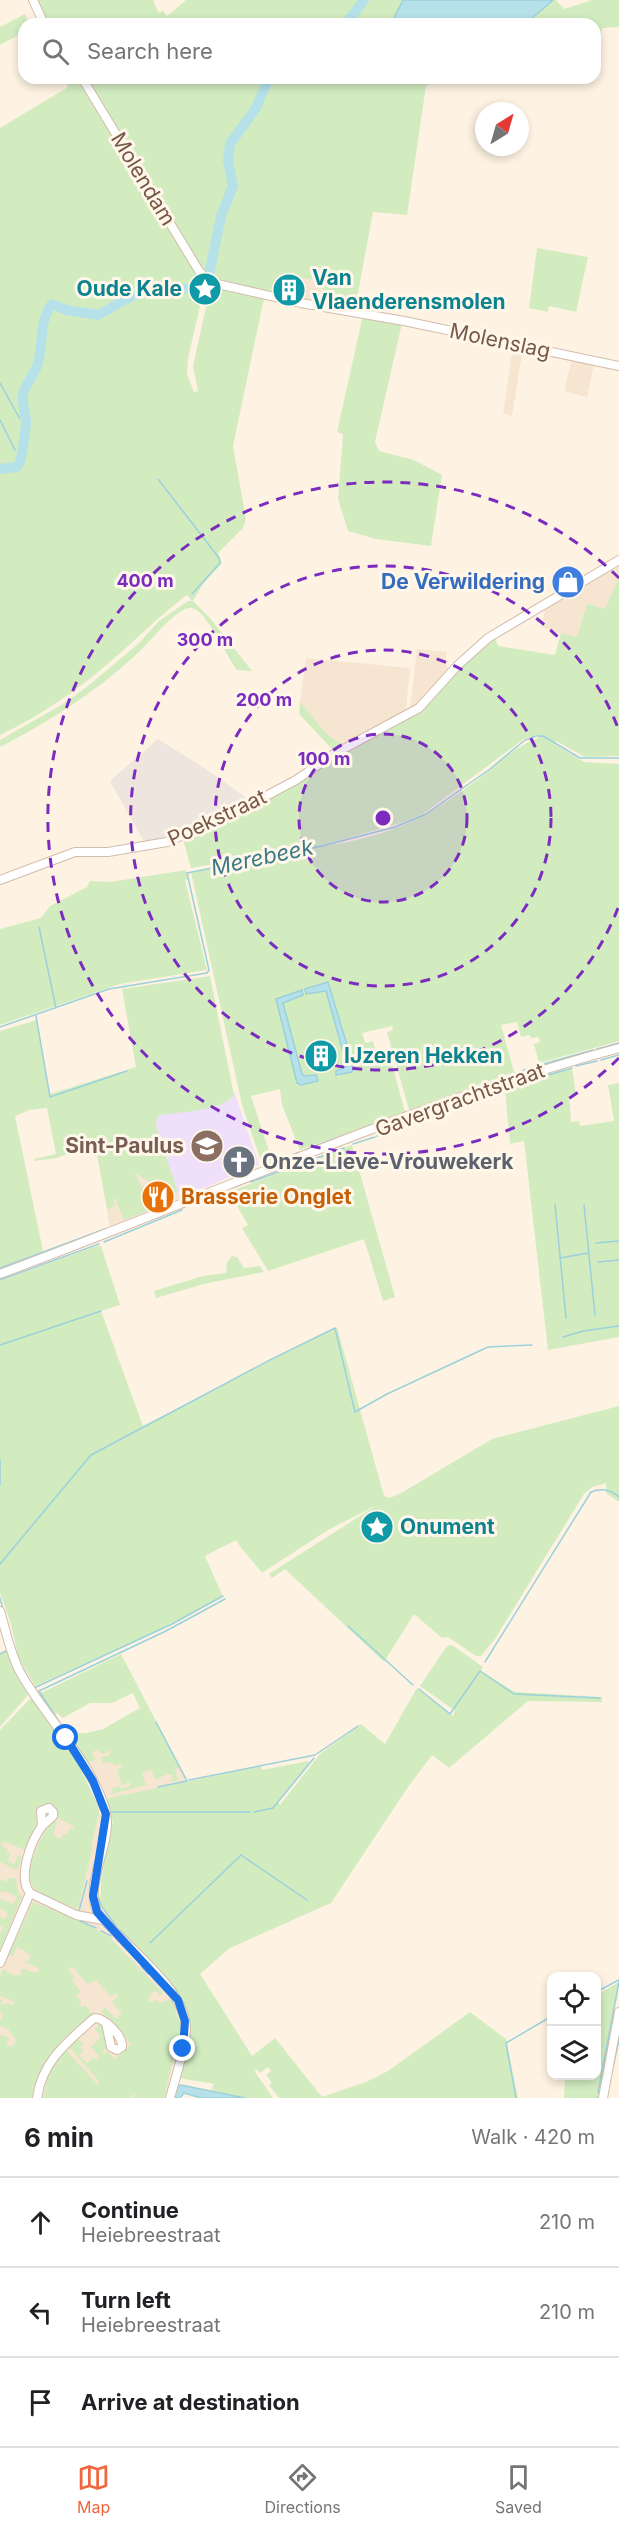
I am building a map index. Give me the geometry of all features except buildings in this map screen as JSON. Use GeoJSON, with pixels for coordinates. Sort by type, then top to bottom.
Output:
{"type":"FeatureCollection","features":[{"type":"Feature","properties":{"kind":"street"},"geometry":{"type":"LineString","coordinates":[[33,0],[41,18]]}},
{"type":"Feature","properties":{"kind":"street","name":"Molendam"},"geometry":{"type":"LineString","coordinates":[[86,84],[206,279]]}},
{"type":"Feature","properties":{"kind":"street","name":"Molenslag"},"geometry":{"type":"LineString","coordinates":[[206,279],[301,303],[415,323],[619,366]]}},
{"type":"Feature","properties":{"kind":"street","name":"Poekstraat"},"geometry":{"type":"LineString","coordinates":[[0,880],[75,852],[108,852],[167,842],[240,810],[296,780],[334,754],[419,708],[488,638],[619,560]]}},
{"type":"Feature","properties":{"kind":"street","name":"Gavergrachtstraat"},"geometry":{"type":"LineString","coordinates":[[0,1274],[527,1074],[619,1048]]}},
{"type":"Feature","properties":{"kind":"street"},"geometry":{"type":"LineString","coordinates":[[0,1611],[11,1652],[20,1672],[86,1767],[104,1805],[106,1826],[93,1896],[97,1912],[178,2000],[183,2012],[186,2030],[170,2098]]}},
{"type":"Feature","properties":{"kind":"street"},"geometry":{"type":"LineString","coordinates":[[42,1826],[23,1874],[26,1888],[30,1893],[76,1914],[104,1920]]}},
{"type":"Feature","properties":{"kind":"street"},"geometry":{"type":"LineString","coordinates":[[0,1963],[30,1893]]}},
{"type":"Feature","properties":{"kind":"street"},"geometry":{"type":"LineString","coordinates":[[603,2098],[619,2012]]}},
{"type":"Feature","properties":{"kind":"street"},"geometry":{"type":"LineString","coordinates":[[37,2098],[42,2078],[58,2051],[92,2020],[100,2018],[106,2023]]}},
{"type":"Feature","properties":{"kind":"shaded area"},"geometry":{"type":"Polygon","coordinates":[[[282,274],[324,282],[320,304],[275,295],[282,274]]]}},
{"type":"Feature","properties":{"kind":"shaded area"},"geometry":{"type":"Polygon","coordinates":[[[513,346],[523,348],[512,416],[503,414],[513,346]]]}},
{"type":"Feature","properties":{"kind":"shaded area"},"geometry":{"type":"Polygon","coordinates":[[[572,359],[594,364],[587,397],[564,391],[572,359]]]}},
{"type":"Feature","properties":{"kind":"shaded area"},"geometry":{"type":"Polygon","coordinates":[[[619,563],[619,577],[605,610],[576,638],[541,627],[546,606],[619,563]]]}},
{"type":"Feature","properties":{"kind":"shaded area"},"geometry":{"type":"Polygon","coordinates":[[[417,649],[447,652],[445,663],[450,671],[427,696],[410,708],[417,649]]]}},
{"type":"Feature","properties":{"kind":"shaded area"},"geometry":{"type":"Polygon","coordinates":[[[306,658],[410,668],[406,710],[410,708],[341,744],[328,735],[300,702],[306,658]]]}},
{"type":"Feature","properties":{"kind":"shaded area"},"geometry":{"type":"Polygon","coordinates":[[[158,739],[251,801],[158,842],[146,845],[110,781],[158,739]]]}},
{"type":"Feature","properties":{"kind":"shaded area","name":"Sint-Paulus"},"geometry":{"type":"Polygon","coordinates":[[[234,1091],[259,1165],[180,1198],[156,1126],[157,1118],[160,1115],[217,1106],[231,1099],[234,1091]]]}},
{"type":"Feature","properties":{"kind":"shaded area"},"geometry":{"type":"Polygon","coordinates":[[[95,1143],[159,1178],[171,1173],[180,1198],[110,1227],[95,1143]]]}},
{"type":"Feature","properties":{"kind":"shaded area"},"geometry":{"type":"Polygon","coordinates":[[[156,1723],[188,1782],[109,1798],[106,1801],[81,1755],[156,1723]]]}},
{"type":"Feature","properties":{"kind":"shaded area"},"geometry":{"type":"Polygon","coordinates":[[[37,1760],[98,1806],[103,1824],[92,1877],[90,1909],[95,1921],[168,1993],[182,2018],[182,2030],[165,2098],[0,2098],[0,1848],[37,1760]]]}},
{"type":"Feature","properties":{"kind":"green space"},"geometry":{"type":"Polygon","coordinates":[[[35,0],[153,0],[159,13],[163,10],[167,16],[186,0],[360,0],[346,18],[43,18],[35,0]]]}},
{"type":"Feature","properties":{"kind":"green space"},"geometry":{"type":"Polygon","coordinates":[[[367,0],[403,0],[394,18],[354,18],[367,0]]]}},
{"type":"Feature","properties":{"kind":"green space"},"geometry":{"type":"Polygon","coordinates":[[[553,0],[556,0],[564,9],[592,0],[619,0],[619,27],[602,28],[601,35],[601,18],[532,18],[553,0]]]}},
{"type":"Feature","properties":{"kind":"green space"},"geometry":{"type":"Polygon","coordinates":[[[25,14],[27,18],[18,18],[18,35],[0,45],[0,27],[25,14]]]}},
{"type":"Feature","properties":{"kind":"green space"},"geometry":{"type":"Polygon","coordinates":[[[67,84],[83,86],[201,279],[193,286],[166,285],[131,294],[98,312],[90,313],[57,303],[54,306],[83,315],[101,317],[120,302],[132,297],[177,288],[200,288],[203,293],[188,358],[187,374],[194,392],[198,391],[193,366],[212,286],[264,298],[233,446],[246,519],[243,528],[218,553],[222,563],[203,584],[193,601],[210,618],[252,671],[237,670],[204,618],[192,608],[186,609],[173,617],[111,677],[57,715],[0,747],[0,740],[63,704],[88,686],[138,644],[159,621],[188,601],[192,601],[187,595],[85,682],[44,711],[0,735],[0,128],[68,87],[67,84]]]}},
{"type":"Feature","properties":{"kind":"green space"},"geometry":{"type":"Polygon","coordinates":[[[88,84],[431,84],[426,86],[407,215],[373,212],[355,309],[320,304],[324,282],[282,274],[275,295],[212,279],[223,217],[230,197],[226,197],[217,222],[210,262],[204,274],[88,84]]]}},
{"type":"Feature","properties":{"kind":"green space"},"geometry":{"type":"Polygon","coordinates":[[[537,248],[588,257],[576,312],[549,306],[548,312],[529,308],[537,248]]]}},
{"type":"Feature","properties":{"kind":"green space"},"geometry":{"type":"Polygon","coordinates":[[[363,315],[402,323],[375,442],[379,451],[414,460],[442,475],[431,546],[376,539],[348,531],[338,499],[343,434],[337,432],[363,315]]]}},
{"type":"Feature","properties":{"kind":"green space"},"geometry":{"type":"Polygon","coordinates":[[[619,577],[619,756],[585,757],[556,741],[554,744],[584,762],[619,764],[619,1041],[539,1063],[534,1044],[540,1042],[539,1037],[531,1038],[530,1035],[521,1037],[517,1022],[501,1025],[514,1072],[409,1110],[387,1032],[393,1030],[392,1026],[362,1033],[365,1043],[373,1041],[376,1052],[388,1049],[405,1112],[350,1132],[350,1136],[337,1140],[336,1137],[300,1150],[282,1105],[280,1089],[251,1096],[272,1160],[262,1164],[242,1105],[191,872],[305,849],[191,868],[183,839],[234,817],[294,784],[337,755],[401,721],[495,638],[498,646],[555,655],[561,633],[577,637],[587,604],[605,609],[619,577]],[[538,735],[525,738],[423,814],[404,822],[316,847],[381,834],[418,818],[454,797],[512,752],[538,738],[538,735]],[[329,982],[305,989],[307,994],[326,991],[347,1066],[336,1071],[337,1076],[352,1072],[329,982]],[[301,990],[276,999],[297,1083],[318,1081],[316,1075],[304,1077],[302,1074],[283,1003],[303,995],[301,990]]]}},
{"type":"Feature","properties":{"kind":"green space"},"geometry":{"type":"Polygon","coordinates":[[[300,702],[328,735],[341,744],[333,750],[299,714],[300,702]]]}},
{"type":"Feature","properties":{"kind":"green space"},"geometry":{"type":"Polygon","coordinates":[[[186,870],[188,879],[185,880],[207,970],[120,984],[0,1025],[0,929],[41,918],[50,906],[87,887],[90,881],[110,882],[186,870]]]}},
{"type":"Feature","properties":{"kind":"green space"},"geometry":{"type":"Polygon","coordinates":[[[210,976],[234,1095],[229,1100],[211,1108],[160,1115],[157,1118],[156,1126],[178,1192],[167,1197],[159,1178],[150,1182],[135,1173],[152,1209],[124,1220],[115,1198],[113,1199],[115,1206],[107,1209],[95,1143],[57,1158],[34,1161],[34,1159],[56,1154],[47,1108],[29,1110],[15,1116],[43,1251],[0,1268],[0,1031],[37,1020],[50,1094],[136,1067],[122,989],[210,976]]]}},
{"type":"Feature","properties":{"kind":"green space"},"geometry":{"type":"Polygon","coordinates":[[[572,1068],[576,1094],[569,1095],[571,1122],[579,1121],[580,1126],[614,1121],[608,1085],[619,1083],[619,1337],[548,1350],[524,1141],[510,1144],[505,1088],[534,1077],[572,1068]]]}},
{"type":"Feature","properties":{"kind":"green space"},"geometry":{"type":"Polygon","coordinates":[[[352,1145],[395,1297],[383,1301],[364,1239],[268,1271],[242,1228],[248,1225],[229,1192],[352,1145]]]}},
{"type":"Feature","properties":{"kind":"green space"},"geometry":{"type":"Polygon","coordinates":[[[101,1246],[120,1305],[101,1311],[143,1426],[337,1327],[384,1496],[390,1498],[403,1492],[492,1439],[619,1406],[619,1502],[606,1493],[606,1483],[592,1487],[584,1494],[495,1639],[481,1656],[476,1656],[448,1637],[442,1638],[414,1614],[384,1662],[285,1569],[272,1578],[269,1574],[377,1505],[328,1530],[262,1573],[236,1540],[205,1556],[223,1597],[150,1634],[35,1686],[19,1659],[10,1621],[0,1593],[0,1281],[101,1246]]]}},
{"type":"Feature","properties":{"kind":"green space"},"geometry":{"type":"Polygon","coordinates":[[[232,1256],[237,1257],[244,1268],[260,1266],[264,1272],[204,1284],[156,1298],[154,1291],[203,1276],[226,1273],[227,1262],[232,1256]]]}},
{"type":"Feature","properties":{"kind":"green space"},"geometry":{"type":"Polygon","coordinates":[[[452,1645],[483,1667],[481,1671],[515,1692],[602,1697],[602,1702],[528,1701],[449,1768],[432,1755],[331,1903],[230,1948],[200,1974],[252,2056],[275,2038],[322,2097],[366,2082],[388,2071],[470,2012],[506,2039],[518,2098],[279,2098],[269,2085],[272,2083],[266,2075],[271,2071],[268,2067],[260,2073],[256,2069],[255,2072],[273,2098],[245,2098],[211,2090],[214,2084],[179,2078],[190,2029],[183,2000],[109,1919],[100,1902],[109,1832],[113,1822],[106,1801],[109,1798],[261,1766],[262,1770],[308,1761],[309,1763],[278,1802],[280,1805],[320,1754],[361,1724],[385,1744],[417,1688],[453,1716],[455,1711],[420,1686],[447,1646],[452,1645]]]}},
{"type":"Feature","properties":{"kind":"green space"},"geometry":{"type":"Polygon","coordinates":[[[7,1650],[16,1675],[28,1695],[0,1727],[0,1653],[7,1650]]]}},
{"type":"Feature","properties":{"kind":"green space"},"geometry":{"type":"Polygon","coordinates":[[[121,1654],[180,1767],[175,1769],[178,1780],[169,1782],[173,1778],[168,1774],[155,1780],[151,1769],[142,1773],[146,1785],[108,1795],[113,1792],[112,1788],[120,1786],[121,1789],[131,1786],[130,1782],[122,1785],[117,1769],[122,1767],[121,1764],[116,1766],[110,1762],[104,1764],[100,1757],[108,1756],[112,1750],[102,1754],[97,1750],[92,1752],[95,1760],[87,1763],[70,1734],[103,1729],[140,1708],[133,1693],[112,1703],[90,1703],[63,1718],[57,1713],[54,1715],[39,1694],[121,1654]]]}},
{"type":"Feature","properties":{"kind":"green space"},"geometry":{"type":"Polygon","coordinates":[[[31,1698],[76,1759],[98,1806],[99,1814],[91,1845],[93,1846],[78,1909],[38,1891],[32,1885],[29,1877],[35,1852],[51,1824],[54,1821],[57,1822],[53,1835],[61,1839],[63,1834],[66,1835],[74,1826],[57,1818],[57,1810],[51,1804],[43,1804],[38,1808],[36,1825],[25,1850],[3,1841],[1,1846],[8,1849],[7,1853],[10,1854],[8,1861],[14,1864],[18,1855],[22,1857],[17,1870],[0,1862],[0,1730],[31,1698]]]}},
{"type":"Feature","properties":{"kind":"green space"},"geometry":{"type":"Polygon","coordinates":[[[8,1878],[16,1878],[18,1893],[22,1896],[0,1950],[0,1934],[3,1927],[0,1926],[0,1917],[5,1920],[8,1913],[0,1908],[0,1899],[13,1904],[17,1897],[5,1891],[0,1892],[0,1879],[7,1882],[8,1878]]]}},
{"type":"Feature","properties":{"kind":"green space"},"geometry":{"type":"Polygon","coordinates":[[[33,1902],[78,1920],[109,1937],[163,1993],[160,1995],[155,1990],[148,1997],[149,2002],[157,2000],[159,2003],[171,1999],[181,2026],[164,2098],[134,2098],[135,2094],[133,2094],[131,2098],[81,2098],[79,2096],[68,2098],[66,2095],[67,2098],[43,2098],[48,2075],[66,2050],[98,2085],[99,2081],[69,2047],[78,2039],[83,2044],[80,2047],[83,2051],[79,2055],[87,2063],[94,2057],[97,2060],[100,2057],[91,2047],[99,2039],[100,2035],[95,2029],[98,2023],[104,2027],[107,2047],[102,2052],[104,2054],[107,2051],[115,2059],[131,2044],[108,2017],[101,2013],[105,2007],[116,2019],[122,2013],[112,2002],[118,1995],[115,1993],[111,1997],[96,1980],[88,1984],[89,1986],[72,1966],[68,1970],[75,1977],[72,1981],[81,1992],[76,1996],[81,2002],[79,2004],[82,2007],[85,2005],[92,2014],[62,2041],[46,2061],[35,2084],[32,2098],[0,2098],[0,2038],[1,2035],[9,2038],[6,2044],[12,2047],[16,2040],[8,2029],[0,2026],[0,2020],[4,2014],[0,2012],[0,1999],[1,2004],[4,2005],[6,2003],[13,2005],[15,2002],[0,1996],[0,1976],[3,1969],[15,1976],[16,1974],[20,1976],[22,1968],[34,1973],[38,1972],[39,1968],[23,1961],[29,1961],[31,1955],[17,1947],[13,1956],[9,1955],[33,1902]]]}},
{"type":"Feature","properties":{"kind":"green space"},"geometry":{"type":"Polygon","coordinates":[[[619,1982],[598,2098],[564,2098],[565,2080],[601,2080],[601,1993],[619,1982]]]}},
{"type":"Feature","properties":{"kind":"water"},"geometry":{"type":"Polygon","coordinates":[[[403,0],[553,0],[532,18],[394,18],[403,0]]]}},
{"type":"Feature","properties":{"kind":"water"},"geometry":{"type":"Polygon","coordinates":[[[328,982],[354,1068],[352,1072],[336,1075],[336,1071],[347,1066],[326,991],[306,994],[305,989],[328,982]]]}},
{"type":"Feature","properties":{"kind":"water"},"geometry":{"type":"Polygon","coordinates":[[[302,990],[303,995],[283,1003],[302,1074],[304,1076],[316,1075],[318,1081],[301,1085],[297,1083],[276,999],[302,990]]]}},
{"type":"Feature","properties":{"kind":"water"},"geometry":{"type":"Polygon","coordinates":[[[178,2086],[245,2098],[201,2098],[184,2093],[180,2098],[174,2098],[178,2086]]]}},
{"type":"Feature","properties":{"kind":"waterway","name":"Oude Kale"},"geometry":{"type":"LineString","coordinates":[[350,18],[364,0]]}},
{"type":"Feature","properties":{"kind":"waterway","name":"Oude Kale"},"geometry":{"type":"LineString","coordinates":[[209,275],[221,216],[233,186],[228,161],[230,144],[256,108],[266,84]]}},
{"type":"Feature","properties":{"kind":"waterway","name":"Oude Kale"},"geometry":{"type":"LineString","coordinates":[[0,469],[17,467],[21,458],[26,423],[23,395],[37,366],[43,326],[52,304],[66,310],[98,315],[132,296],[166,288],[197,289],[204,283]]}},
{"type":"Feature","properties":{"kind":"waterway"},"geometry":{"type":"LineString","coordinates":[[0,383],[20,419]]}},
{"type":"Feature","properties":{"kind":"waterway"},"geometry":{"type":"LineString","coordinates":[[0,420],[15,450]]}},
{"type":"Feature","properties":{"kind":"waterway"},"geometry":{"type":"LineString","coordinates":[[158,479],[219,558],[220,563],[192,594]]}},
{"type":"Feature","properties":{"kind":"waterway","name":"Merebeek"},"geometry":{"type":"LineString","coordinates":[[0,1027],[109,989],[207,973],[209,970],[187,873],[322,846],[395,827],[426,814],[490,769],[525,740],[536,736],[543,736],[580,758],[619,758]]}},
{"type":"Feature","properties":{"kind":"waterway"},"geometry":{"type":"LineString","coordinates":[[39,927],[56,1008]]}},
{"type":"Feature","properties":{"kind":"waterway"},"geometry":{"type":"LineString","coordinates":[[36,1016],[50,1097],[127,1071]]}},
{"type":"Feature","properties":{"kind":"waterway"},"geometry":{"type":"LineString","coordinates":[[597,1049],[619,1043]]}},
{"type":"Feature","properties":{"kind":"waterway"},"geometry":{"type":"LineString","coordinates":[[536,1066],[593,1050]]}},
{"type":"Feature","properties":{"kind":"waterway"},"geometry":{"type":"LineString","coordinates":[[601,1060],[619,1055]]}},
{"type":"Feature","properties":{"kind":"waterway"},"geometry":{"type":"LineString","coordinates":[[576,1066],[597,1061]]}},
{"type":"Feature","properties":{"kind":"waterway"},"geometry":{"type":"LineString","coordinates":[[519,1072],[533,1067]]}},
{"type":"Feature","properties":{"kind":"waterway"},"geometry":{"type":"LineString","coordinates":[[521,1083],[572,1068]]}},
{"type":"Feature","properties":{"kind":"waterway"},"geometry":{"type":"LineString","coordinates":[[443,1100],[515,1073]]}},
{"type":"Feature","properties":{"kind":"waterway"},"geometry":{"type":"LineString","coordinates":[[435,1114],[502,1090]]}},
{"type":"Feature","properties":{"kind":"waterway"},"geometry":{"type":"LineString","coordinates":[[377,1136],[428,1117]]}},
{"type":"Feature","properties":{"kind":"waterway"},"geometry":{"type":"LineString","coordinates":[[350,1133],[358,1131]]}},
{"type":"Feature","properties":{"kind":"waterway"},"geometry":{"type":"LineString","coordinates":[[353,1144],[375,1137]]}},
{"type":"Feature","properties":{"kind":"waterway"},"geometry":{"type":"LineString","coordinates":[[305,1150],[336,1138]]}},
{"type":"Feature","properties":{"kind":"waterway"},"geometry":{"type":"LineString","coordinates":[[251,1182],[344,1148]]}},
{"type":"Feature","properties":{"kind":"waterway"},"geometry":{"type":"LineString","coordinates":[[265,1165],[300,1152]]}},
{"type":"Feature","properties":{"kind":"waterway"},"geometry":{"type":"LineString","coordinates":[[555,1204],[566,1318]]}},
{"type":"Feature","properties":{"kind":"waterway"},"geometry":{"type":"LineString","coordinates":[[584,1205],[595,1315]]}},
{"type":"Feature","properties":{"kind":"waterway"},"geometry":{"type":"LineString","coordinates":[[104,1242],[182,1210]]}},
{"type":"Feature","properties":{"kind":"waterway"},"geometry":{"type":"LineString","coordinates":[[0,1268],[105,1229]]}},
{"type":"Feature","properties":{"kind":"waterway"},"geometry":{"type":"LineString","coordinates":[[596,1243],[619,1241]]}},
{"type":"Feature","properties":{"kind":"waterway"},"geometry":{"type":"LineString","coordinates":[[0,1280],[99,1244]]}},
{"type":"Feature","properties":{"kind":"waterway"},"geometry":{"type":"LineString","coordinates":[[560,1258],[588,1253]]}},
{"type":"Feature","properties":{"kind":"waterway"},"geometry":{"type":"LineString","coordinates":[[598,1262],[619,1260]]}},
{"type":"Feature","properties":{"kind":"waterway"},"geometry":{"type":"LineString","coordinates":[[0,1345],[101,1311]]}},
{"type":"Feature","properties":{"kind":"waterway"},"geometry":{"type":"LineString","coordinates":[[563,1337],[583,1331],[619,1326]]}},
{"type":"Feature","properties":{"kind":"waterway"},"geometry":{"type":"LineString","coordinates":[[0,1564],[91,1455],[335,1328],[355,1412],[387,1394],[488,1347],[532,1345]]}},
{"type":"Feature","properties":{"kind":"waterway"},"geometry":{"type":"LineString","coordinates":[[0,1460],[0,1485]]}},
{"type":"Feature","properties":{"kind":"waterway"},"geometry":{"type":"LineString","coordinates":[[485,1662],[591,1492],[606,1490],[619,1497]]}},
{"type":"Feature","properties":{"kind":"waterway"},"geometry":{"type":"LineString","coordinates":[[22,1667],[34,1688],[172,1624],[223,1596]]}},
{"type":"Feature","properties":{"kind":"waterway"},"geometry":{"type":"LineString","coordinates":[[0,1598],[3,1609]]}},
{"type":"Feature","properties":{"kind":"waterway"},"geometry":{"type":"LineString","coordinates":[[63,1728],[39,1691],[166,1631],[225,1599]]}},
{"type":"Feature","properties":{"kind":"waterway"},"geometry":{"type":"LineString","coordinates":[[348,1626],[413,1685]]}},
{"type":"Feature","properties":{"kind":"waterway"},"geometry":{"type":"LineString","coordinates":[[8,1628],[14,1646]]}},
{"type":"Feature","properties":{"kind":"waterway"},"geometry":{"type":"LineString","coordinates":[[0,1654],[6,1651]]}},
{"type":"Feature","properties":{"kind":"waterway"},"geometry":{"type":"LineString","coordinates":[[419,1689],[450,1714],[480,1671],[514,1694],[600,1698]]}},
{"type":"Feature","properties":{"kind":"waterway"},"geometry":{"type":"LineString","coordinates":[[156,1722],[187,1781],[158,1787]]}},
{"type":"Feature","properties":{"kind":"waterway"},"geometry":{"type":"LineString","coordinates":[[189,1780],[315,1755],[358,1726]]}},
{"type":"Feature","properties":{"kind":"waterway"},"geometry":{"type":"LineString","coordinates":[[254,1812],[273,1808],[314,1758]]}},
{"type":"Feature","properties":{"kind":"waterway"},"geometry":{"type":"LineString","coordinates":[[92,1786],[100,1809]]}},
{"type":"Feature","properties":{"kind":"waterway"},"geometry":{"type":"LineString","coordinates":[[110,1812],[250,1812]]}},
{"type":"Feature","properties":{"kind":"waterway"},"geometry":{"type":"LineString","coordinates":[[150,1943],[241,1855],[307,1900]]}},
{"type":"Feature","properties":{"kind":"waterway"},"geometry":{"type":"LineString","coordinates":[[98,1889],[102,1867]]}},
{"type":"Feature","properties":{"kind":"waterway"},"geometry":{"type":"LineString","coordinates":[[79,1911],[87,1881]]}},
{"type":"Feature","properties":{"kind":"waterway"},"geometry":{"type":"LineString","coordinates":[[98,1897],[102,1907],[116,1926]]}},
{"type":"Feature","properties":{"kind":"waterway"},"geometry":{"type":"LineString","coordinates":[[80,1921],[96,1928]]}},
{"type":"Feature","properties":{"kind":"waterway"},"geometry":{"type":"LineString","coordinates":[[120,1930],[140,1951]]}},
{"type":"Feature","properties":{"kind":"waterway"},"geometry":{"type":"LineString","coordinates":[[101,1931],[111,1936]]}},
{"type":"Feature","properties":{"kind":"waterway"},"geometry":{"type":"LineString","coordinates":[[116,1939],[129,1952]]}},
{"type":"Feature","properties":{"kind":"waterway"},"geometry":{"type":"LineString","coordinates":[[132,1955],[137,1960]]}},
{"type":"Feature","properties":{"kind":"waterway"},"geometry":{"type":"LineString","coordinates":[[141,1966],[148,1974]]}},
{"type":"Feature","properties":{"kind":"waterway"},"geometry":{"type":"LineString","coordinates":[[153,1978],[167,1993]]}},
{"type":"Feature","properties":{"kind":"waterway"},"geometry":{"type":"LineString","coordinates":[[601,1989],[619,1980]]}},
{"type":"Feature","properties":{"kind":"waterway"},"geometry":{"type":"LineString","coordinates":[[598,2093],[619,1982]]}},
{"type":"Feature","properties":{"kind":"waterway"},"geometry":{"type":"LineString","coordinates":[[170,1983],[177,1991]]}},
{"type":"Feature","properties":{"kind":"waterway"},"geometry":{"type":"LineString","coordinates":[[516,2098],[506,2043],[547,2019]]}},
{"type":"Feature","properties":{"kind":"waterway"},"geometry":{"type":"LineString","coordinates":[[613,2067],[619,2040]]}},
{"type":"Feature","properties":{"kind":"place","name":"Oude Kale"},"geometry":{"type":"Point","coordinates":[205,289]}},
{"type":"Feature","properties":{"kind":"place","name":"Van Vlaenderensmolen"},"geometry":{"type":"Point","coordinates":[289,290]}},
{"type":"Feature","properties":{"kind":"place","name":"De Verwildering"},"geometry":{"type":"Point","coordinates":[568,582]}},
{"type":"Feature","properties":{"kind":"place","name":"IJzeren Hekken"},"geometry":{"type":"Point","coordinates":[321,1056]}},
{"type":"Feature","properties":{"kind":"place","name":"Sint-Paulus"},"geometry":{"type":"Point","coordinates":[207,1146]}},
{"type":"Feature","properties":{"kind":"place","name":"Onze-Lieve-Vrouwekerk"},"geometry":{"type":"Point","coordinates":[239,1162]}},
{"type":"Feature","properties":{"kind":"place","name":"Brasserie Onglet"},"geometry":{"type":"Point","coordinates":[158,1197]}},
{"type":"Feature","properties":{"kind":"place","name":"Onument"},"geometry":{"type":"Point","coordinates":[377,1527]}},
{"type":"Feature","properties":{"kind":"route"},"geometry":{"type":"LineString","coordinates":[[66,1738],[86,1767],[106,1814],[106,1826],[93,1896],[97,1912],[178,2000],[186,2030],[183,2049]]}}]}
